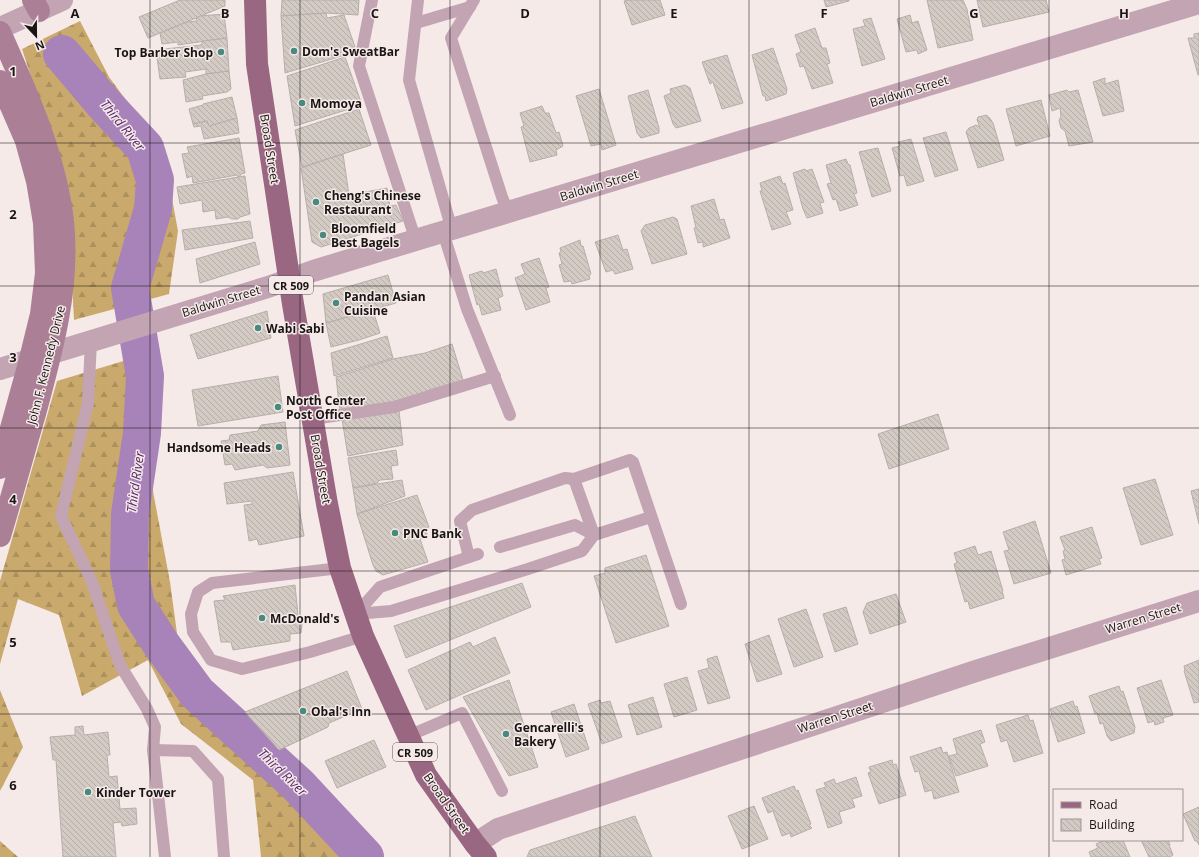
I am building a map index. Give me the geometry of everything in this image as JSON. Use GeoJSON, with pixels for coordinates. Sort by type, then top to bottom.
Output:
{"type":"FeatureCollection","features":[{"type":"Feature","properties":{"kind":"main road","name":"Broad Street"},"geometry":{"type":"LineString","coordinates":[[255,0],[257,64],[313,419],[340,568],[363,636],[426,775],[481,851]]}},
{"type":"Feature","properties":{"kind":"main road","name":"John F. Kennedy Drive"},"geometry":{"type":"LineString","coordinates":[[0,32],[27,92],[44,135],[55,177],[63,221],[64,274],[59,318],[46,372],[0,536]]}},
{"type":"Feature","properties":{"kind":"main road","name":"John F. Kennedy Drive"},"geometry":{"type":"LineString","coordinates":[[0,80],[26,141],[37,182],[44,223],[46,273],[41,314],[0,468]]}},
{"type":"Feature","properties":{"kind":"street"},"geometry":{"type":"LineString","coordinates":[[9,24],[36,6],[62,0]]}},
{"type":"Feature","properties":{"kind":"street","name":"Baldwin Street"},"geometry":{"type":"LineString","coordinates":[[6,367],[416,240],[1199,3]]}},
{"type":"Feature","properties":{"kind":"street","name":"Warren Street"},"geometry":{"type":"LineString","coordinates":[[481,851],[498,829],[976,670],[1199,601]]}},
{"type":"Feature","properties":{"kind":"lane"},"geometry":{"type":"LineString","coordinates":[[372,0],[359,66],[416,240]]}},
{"type":"Feature","properties":{"kind":"lane"},"geometry":{"type":"LineString","coordinates":[[418,0],[409,80],[468,308],[510,415]]}},
{"type":"Feature","properties":{"kind":"lane"},"geometry":{"type":"LineString","coordinates":[[416,23],[472,3]]}},
{"type":"Feature","properties":{"kind":"lane"},"geometry":{"type":"LineString","coordinates":[[472,3],[451,38],[508,212]]}},
{"type":"Feature","properties":{"kind":"lane"},"geometry":{"type":"LineString","coordinates":[[86,342],[88,404],[61,516],[92,582],[120,665],[147,709],[155,728],[153,750],[165,857]]}},
{"type":"Feature","properties":{"kind":"lane"},"geometry":{"type":"LineString","coordinates":[[313,419],[394,407],[494,376]]}},
{"type":"Feature","properties":{"kind":"lane"},"geometry":{"type":"LineString","coordinates":[[356,614],[380,587],[474,555],[460,521],[472,510],[565,478],[574,479],[630,460],[633,462],[681,604]]}},
{"type":"Feature","properties":{"kind":"lane"},"geometry":{"type":"LineString","coordinates":[[574,479],[594,535]]}},
{"type":"Feature","properties":{"kind":"lane"},"geometry":{"type":"LineString","coordinates":[[356,614],[391,611],[528,569],[582,551],[594,535],[651,517]]}},
{"type":"Feature","properties":{"kind":"lane"},"geometry":{"type":"LineString","coordinates":[[500,547],[575,525],[594,535]]}},
{"type":"Feature","properties":{"kind":"lane"},"geometry":{"type":"LineString","coordinates":[[340,568],[212,583],[198,592],[191,614],[193,632],[211,660],[242,669],[310,652],[363,636]]}},
{"type":"Feature","properties":{"kind":"lane"},"geometry":{"type":"LineString","coordinates":[[408,736],[462,714],[502,791]]}},
{"type":"Feature","properties":{"kind":"lane"},"geometry":{"type":"LineString","coordinates":[[153,750],[194,751],[218,779],[224,857]]}},
{"type":"Feature","properties":{"kind":"green space"},"geometry":{"type":"Polygon","coordinates":[[[80,21],[109,77],[163,150],[178,231],[169,294],[74,320],[67,188],[22,49],[80,21]]]}},
{"type":"Feature","properties":{"kind":"green space"},"geometry":{"type":"Polygon","coordinates":[[[150,353],[150,475],[170,582],[179,648],[281,761],[374,857],[261,857],[253,780],[181,724],[148,660],[82,696],[59,615],[18,599],[0,664],[0,581],[57,381],[150,353]]]}},
{"type":"Feature","properties":{"kind":"green space"},"geometry":{"type":"Polygon","coordinates":[[[0,690],[23,747],[0,791],[0,690]]]}},
{"type":"Feature","properties":{"kind":"green space"},"geometry":{"type":"Polygon","coordinates":[[[0,841],[18,857],[0,857],[0,841]]]}},
{"type":"Feature","properties":{"kind":"building"},"geometry":{"type":"Polygon","coordinates":[[[180,0],[225,0],[225,6],[148,38],[139,17],[180,0]]]}},
{"type":"Feature","properties":{"kind":"building"},"geometry":{"type":"Polygon","coordinates":[[[282,0],[359,0],[358,15],[326,13],[281,16],[282,0]]]}},
{"type":"Feature","properties":{"kind":"building"},"geometry":{"type":"Polygon","coordinates":[[[660,0],[665,15],[632,25],[624,1],[660,0]]]}},
{"type":"Feature","properties":{"kind":"building"},"geometry":{"type":"Polygon","coordinates":[[[824,0],[849,0],[849,1],[826,7],[824,0]]]}},
{"type":"Feature","properties":{"kind":"building"},"geometry":{"type":"Polygon","coordinates":[[[927,0],[963,0],[967,9],[973,40],[938,48],[927,0]]]}},
{"type":"Feature","properties":{"kind":"building"},"geometry":{"type":"Polygon","coordinates":[[[977,0],[1046,0],[1049,12],[983,27],[977,0]]]}},
{"type":"Feature","properties":{"kind":"building"},"geometry":{"type":"Polygon","coordinates":[[[326,13],[327,18],[344,15],[355,47],[344,51],[345,55],[285,73],[281,16],[326,13]]]}},
{"type":"Feature","properties":{"kind":"building"},"geometry":{"type":"Polygon","coordinates":[[[224,14],[227,38],[178,45],[178,42],[162,44],[160,33],[187,22],[197,21],[196,18],[200,16],[224,14]]]}},
{"type":"Feature","properties":{"kind":"building"},"geometry":{"type":"Polygon","coordinates":[[[910,15],[912,23],[918,21],[927,50],[918,54],[917,50],[906,52],[897,19],[910,15]]]}},
{"type":"Feature","properties":{"kind":"building"},"geometry":{"type":"Polygon","coordinates":[[[871,18],[885,59],[862,66],[853,29],[865,26],[863,20],[871,18]]]}},
{"type":"Feature","properties":{"kind":"building"},"geometry":{"type":"Polygon","coordinates":[[[815,28],[822,48],[826,48],[830,63],[827,64],[833,83],[812,89],[804,66],[800,67],[796,54],[801,52],[795,35],[815,28]]]}},
{"type":"Feature","properties":{"kind":"building"},"geometry":{"type":"Polygon","coordinates":[[[1199,33],[1198,75],[1188,38],[1194,38],[1194,34],[1199,33]]]}},
{"type":"Feature","properties":{"kind":"building"},"geometry":{"type":"Polygon","coordinates":[[[227,38],[229,71],[206,74],[206,69],[185,72],[186,77],[160,79],[156,50],[201,45],[203,41],[227,38]]]}},
{"type":"Feature","properties":{"kind":"building"},"geometry":{"type":"Polygon","coordinates":[[[773,48],[787,89],[786,94],[766,101],[765,96],[763,96],[752,55],[773,48]]]}},
{"type":"Feature","properties":{"kind":"building"},"geometry":{"type":"Polygon","coordinates":[[[727,55],[743,103],[722,109],[713,82],[710,84],[702,62],[727,55]]]}},
{"type":"Feature","properties":{"kind":"building"},"geometry":{"type":"Polygon","coordinates":[[[345,57],[362,105],[295,126],[287,76],[345,57]]]}},
{"type":"Feature","properties":{"kind":"building"},"geometry":{"type":"Polygon","coordinates":[[[229,71],[231,89],[227,92],[202,96],[203,99],[186,102],[183,80],[206,74],[229,71]]]}},
{"type":"Feature","properties":{"kind":"building"},"geometry":{"type":"Polygon","coordinates":[[[1105,78],[1105,84],[1118,80],[1124,111],[1103,116],[1093,82],[1105,78]]]}},
{"type":"Feature","properties":{"kind":"building"},"geometry":{"type":"Polygon","coordinates":[[[685,85],[690,88],[701,121],[676,128],[673,124],[664,96],[671,93],[670,89],[685,85]]]}},
{"type":"Feature","properties":{"kind":"building"},"geometry":{"type":"Polygon","coordinates":[[[599,89],[616,145],[602,150],[601,144],[591,146],[576,96],[599,89]]]}},
{"type":"Feature","properties":{"kind":"building"},"geometry":{"type":"Polygon","coordinates":[[[648,90],[659,128],[659,133],[641,138],[637,133],[628,96],[648,90]]]}},
{"type":"Feature","properties":{"kind":"building"},"geometry":{"type":"Polygon","coordinates":[[[1067,90],[1069,92],[1078,90],[1093,142],[1069,146],[1065,131],[1061,128],[1059,121],[1061,116],[1060,108],[1052,111],[1049,95],[1067,90]]]}},
{"type":"Feature","properties":{"kind":"building"},"geometry":{"type":"Polygon","coordinates":[[[232,97],[237,118],[209,126],[207,121],[193,124],[189,109],[232,97]]]}},
{"type":"Feature","properties":{"kind":"building"},"geometry":{"type":"Polygon","coordinates":[[[1041,100],[1050,136],[1016,146],[1006,109],[1041,100]]]}},
{"type":"Feature","properties":{"kind":"building"},"geometry":{"type":"Polygon","coordinates":[[[542,106],[545,113],[549,113],[556,133],[559,132],[563,146],[556,150],[557,155],[530,162],[521,127],[524,126],[520,113],[542,106]]]}},
{"type":"Feature","properties":{"kind":"building"},"geometry":{"type":"Polygon","coordinates":[[[359,109],[371,145],[302,167],[295,130],[359,109]]]}},
{"type":"Feature","properties":{"kind":"building"},"geometry":{"type":"Polygon","coordinates":[[[987,115],[993,123],[1004,160],[978,168],[966,132],[969,128],[976,125],[980,127],[977,120],[978,117],[987,115]]]}},
{"type":"Feature","properties":{"kind":"building"},"geometry":{"type":"Polygon","coordinates":[[[237,118],[239,133],[204,139],[201,126],[194,127],[193,124],[207,121],[209,126],[237,118]]]}},
{"type":"Feature","properties":{"kind":"building"},"geometry":{"type":"Polygon","coordinates":[[[946,132],[958,170],[935,177],[923,138],[946,132]]]}},
{"type":"Feature","properties":{"kind":"building"},"geometry":{"type":"Polygon","coordinates":[[[239,138],[245,173],[238,177],[237,175],[193,183],[192,176],[187,178],[182,154],[189,153],[187,147],[239,138]]]}},
{"type":"Feature","properties":{"kind":"building"},"geometry":{"type":"Polygon","coordinates":[[[911,139],[924,181],[907,186],[904,175],[900,176],[892,148],[900,146],[898,142],[911,139]]]}},
{"type":"Feature","properties":{"kind":"building"},"geometry":{"type":"Polygon","coordinates":[[[878,148],[891,191],[872,197],[859,152],[878,148]]]}},
{"type":"Feature","properties":{"kind":"building"},"geometry":{"type":"Polygon","coordinates":[[[343,154],[349,195],[387,188],[390,206],[396,205],[403,221],[321,247],[312,242],[301,168],[343,154]]]}},
{"type":"Feature","properties":{"kind":"building"},"geometry":{"type":"Polygon","coordinates":[[[846,159],[850,165],[857,193],[854,194],[858,205],[840,211],[836,199],[833,200],[827,184],[831,183],[826,165],[846,159]]]}},
{"type":"Feature","properties":{"kind":"building"},"geometry":{"type":"Polygon","coordinates":[[[805,169],[806,171],[812,169],[824,202],[820,203],[823,213],[807,218],[793,173],[805,169]]]}},
{"type":"Feature","properties":{"kind":"building"},"geometry":{"type":"Polygon","coordinates":[[[245,176],[250,214],[238,219],[228,217],[216,219],[215,210],[203,212],[202,200],[180,204],[177,187],[245,176]]]}},
{"type":"Feature","properties":{"kind":"building"},"geometry":{"type":"Polygon","coordinates":[[[780,176],[783,184],[785,183],[793,210],[786,212],[791,224],[772,230],[760,191],[762,191],[760,183],[780,176]]]}},
{"type":"Feature","properties":{"kind":"building"},"geometry":{"type":"Polygon","coordinates":[[[714,199],[720,220],[724,219],[730,238],[703,247],[703,242],[698,243],[691,206],[714,199]]]}},
{"type":"Feature","properties":{"kind":"building"},"geometry":{"type":"Polygon","coordinates":[[[673,217],[677,219],[687,254],[652,264],[641,231],[645,225],[673,217]]]}},
{"type":"Feature","properties":{"kind":"building"},"geometry":{"type":"Polygon","coordinates":[[[250,221],[253,238],[185,250],[182,230],[250,221]]]}},
{"type":"Feature","properties":{"kind":"building"},"geometry":{"type":"Polygon","coordinates":[[[618,235],[623,250],[627,249],[633,269],[615,274],[613,270],[606,272],[595,242],[618,235]]]}},
{"type":"Feature","properties":{"kind":"building"},"geometry":{"type":"Polygon","coordinates":[[[580,240],[591,274],[589,275],[590,279],[572,284],[571,281],[564,282],[559,265],[562,264],[559,253],[561,252],[560,248],[580,240]]]}},
{"type":"Feature","properties":{"kind":"building"},"geometry":{"type":"Polygon","coordinates":[[[255,242],[260,264],[200,283],[196,259],[255,242]]]}},
{"type":"Feature","properties":{"kind":"building"},"geometry":{"type":"Polygon","coordinates":[[[539,258],[549,287],[546,288],[550,302],[526,310],[515,278],[525,274],[521,264],[539,258]]]}},
{"type":"Feature","properties":{"kind":"building"},"geometry":{"type":"Polygon","coordinates":[[[496,269],[503,296],[498,298],[501,310],[482,315],[479,304],[477,305],[469,275],[496,269]]]}},
{"type":"Feature","properties":{"kind":"building"},"geometry":{"type":"Polygon","coordinates":[[[388,275],[396,303],[326,323],[323,294],[388,275]]]}},
{"type":"Feature","properties":{"kind":"building"},"geometry":{"type":"Polygon","coordinates":[[[373,310],[380,333],[331,347],[326,323],[373,310]]]}},
{"type":"Feature","properties":{"kind":"building"},"geometry":{"type":"Polygon","coordinates":[[[267,311],[271,338],[198,359],[190,335],[267,311]]]}},
{"type":"Feature","properties":{"kind":"building"},"geometry":{"type":"Polygon","coordinates":[[[387,336],[393,358],[334,376],[331,353],[387,336]]]}},
{"type":"Feature","properties":{"kind":"building"},"geometry":{"type":"Polygon","coordinates":[[[452,344],[463,380],[389,404],[340,412],[336,377],[393,359],[425,353],[452,344]]]}},
{"type":"Feature","properties":{"kind":"building"},"geometry":{"type":"Polygon","coordinates":[[[278,376],[283,412],[198,426],[192,390],[278,376]]]}},
{"type":"Feature","properties":{"kind":"building"},"geometry":{"type":"Polygon","coordinates":[[[399,411],[403,445],[348,456],[342,419],[399,411]]]}},
{"type":"Feature","properties":{"kind":"building"},"geometry":{"type":"Polygon","coordinates":[[[938,414],[949,449],[889,469],[878,434],[938,414]]]}},
{"type":"Feature","properties":{"kind":"building"},"geometry":{"type":"Polygon","coordinates":[[[285,422],[290,465],[267,468],[263,465],[235,470],[232,464],[225,465],[221,441],[229,440],[230,435],[258,431],[261,425],[285,422]]]}},
{"type":"Feature","properties":{"kind":"building"},"geometry":{"type":"Polygon","coordinates":[[[396,450],[398,465],[391,466],[393,479],[380,480],[377,483],[353,488],[348,458],[396,450]]]}},
{"type":"Feature","properties":{"kind":"building"},"geometry":{"type":"Polygon","coordinates":[[[293,472],[304,536],[259,545],[257,539],[249,541],[244,505],[252,504],[252,501],[227,504],[224,483],[293,472]]]}},
{"type":"Feature","properties":{"kind":"building"},"geometry":{"type":"Polygon","coordinates":[[[1155,479],[1173,535],[1141,545],[1123,488],[1155,479]]]}},
{"type":"Feature","properties":{"kind":"building"},"geometry":{"type":"Polygon","coordinates":[[[402,480],[405,496],[357,514],[353,488],[402,480]]]}},
{"type":"Feature","properties":{"kind":"building"},"geometry":{"type":"Polygon","coordinates":[[[1199,489],[1199,524],[1191,491],[1199,489]]]}},
{"type":"Feature","properties":{"kind":"building","name":"PNC Bank"},"geometry":{"type":"Polygon","coordinates":[[[417,495],[429,527],[425,529],[428,537],[420,539],[428,562],[383,575],[376,571],[373,565],[357,514],[417,495]]]}},
{"type":"Feature","properties":{"kind":"building"},"geometry":{"type":"Polygon","coordinates":[[[1035,521],[1051,573],[1014,584],[1004,551],[1009,550],[1003,532],[1035,521]]]}},
{"type":"Feature","properties":{"kind":"building"},"geometry":{"type":"Polygon","coordinates":[[[1092,527],[1102,558],[1099,559],[1101,564],[1066,575],[1062,560],[1065,559],[1063,551],[1065,550],[1060,537],[1092,527]]]}},
{"type":"Feature","properties":{"kind":"building"},"geometry":{"type":"Polygon","coordinates":[[[975,546],[978,555],[991,551],[1004,598],[970,609],[968,601],[965,602],[954,564],[957,563],[954,553],[975,546]]]}},
{"type":"Feature","properties":{"kind":"building"},"geometry":{"type":"Polygon","coordinates":[[[646,555],[669,626],[616,643],[594,576],[605,573],[605,568],[646,555]]]}},
{"type":"Feature","properties":{"kind":"building"},"geometry":{"type":"Polygon","coordinates":[[[522,583],[531,607],[406,658],[394,626],[522,583]]]}},
{"type":"Feature","properties":{"kind":"building"},"geometry":{"type":"Polygon","coordinates":[[[295,585],[298,615],[302,624],[301,633],[290,634],[290,641],[233,650],[231,642],[221,642],[214,601],[225,600],[223,596],[295,585]]]}},
{"type":"Feature","properties":{"kind":"building"},"geometry":{"type":"Polygon","coordinates":[[[896,594],[906,622],[870,634],[863,612],[867,603],[896,594]]]}},
{"type":"Feature","properties":{"kind":"building"},"geometry":{"type":"Polygon","coordinates":[[[846,607],[858,644],[835,652],[823,614],[846,607]]]}},
{"type":"Feature","properties":{"kind":"building"},"geometry":{"type":"Polygon","coordinates":[[[806,609],[823,657],[794,667],[778,619],[806,609]]]}},
{"type":"Feature","properties":{"kind":"building"},"geometry":{"type":"Polygon","coordinates":[[[769,635],[782,674],[757,682],[745,644],[769,635]]]}},
{"type":"Feature","properties":{"kind":"building"},"geometry":{"type":"Polygon","coordinates":[[[495,637],[510,673],[426,710],[408,670],[470,642],[473,647],[495,637]]]}},
{"type":"Feature","properties":{"kind":"building"},"geometry":{"type":"Polygon","coordinates":[[[717,656],[730,698],[708,704],[698,671],[709,668],[707,659],[717,656]]]}},
{"type":"Feature","properties":{"kind":"building"},"geometry":{"type":"Polygon","coordinates":[[[1199,660],[1199,702],[1194,703],[1184,671],[1184,666],[1199,660]]]}},
{"type":"Feature","properties":{"kind":"building","name":"Obal's Inn"},"geometry":{"type":"Polygon","coordinates":[[[347,671],[362,709],[329,723],[328,727],[279,750],[245,712],[347,671]]]}},
{"type":"Feature","properties":{"kind":"building"},"geometry":{"type":"Polygon","coordinates":[[[687,677],[697,710],[674,717],[664,684],[687,677]]]}},
{"type":"Feature","properties":{"kind":"building","name":"Gencarelli's Bakery"},"geometry":{"type":"Polygon","coordinates":[[[509,680],[538,767],[509,776],[463,697],[509,680]]]}},
{"type":"Feature","properties":{"kind":"building"},"geometry":{"type":"Polygon","coordinates":[[[1161,680],[1173,715],[1163,718],[1164,722],[1155,725],[1154,721],[1148,723],[1137,688],[1161,680]]]}},
{"type":"Feature","properties":{"kind":"building"},"geometry":{"type":"Polygon","coordinates":[[[1119,686],[1121,692],[1123,691],[1135,727],[1134,733],[1111,741],[1107,736],[1103,723],[1100,724],[1097,713],[1095,714],[1089,696],[1119,686]]]}},
{"type":"Feature","properties":{"kind":"building"},"geometry":{"type":"Polygon","coordinates":[[[653,697],[662,727],[637,735],[628,705],[653,697]]]}},
{"type":"Feature","properties":{"kind":"building"},"geometry":{"type":"Polygon","coordinates":[[[600,700],[601,703],[610,701],[622,737],[602,744],[588,704],[600,700]]]}},
{"type":"Feature","properties":{"kind":"building"},"geometry":{"type":"Polygon","coordinates":[[[1073,701],[1075,707],[1077,706],[1085,733],[1058,742],[1050,716],[1052,715],[1050,709],[1073,701]]]}},
{"type":"Feature","properties":{"kind":"building"},"geometry":{"type":"Polygon","coordinates":[[[574,704],[589,749],[566,757],[551,712],[574,704]]]}},
{"type":"Feature","properties":{"kind":"building"},"geometry":{"type":"Polygon","coordinates":[[[1028,715],[1030,721],[1033,720],[1043,753],[1014,762],[1007,740],[1001,742],[996,725],[1028,715]]]}},
{"type":"Feature","properties":{"kind":"building","name":"Kinder Tower"},"geometry":{"type":"Polygon","coordinates":[[[83,726],[84,735],[108,732],[110,755],[107,755],[109,777],[117,776],[120,809],[136,808],[137,824],[122,826],[121,822],[113,823],[116,857],[63,857],[56,760],[53,760],[50,737],[75,735],[75,727],[83,726]]]}},
{"type":"Feature","properties":{"kind":"building"},"geometry":{"type":"Polygon","coordinates":[[[981,730],[985,742],[980,744],[988,766],[956,776],[949,756],[957,754],[953,739],[981,730]]]}},
{"type":"Feature","properties":{"kind":"building"},"geometry":{"type":"Polygon","coordinates":[[[374,740],[386,767],[337,788],[325,761],[374,740]]]}},
{"type":"Feature","properties":{"kind":"building"},"geometry":{"type":"Polygon","coordinates":[[[941,747],[943,753],[947,752],[959,792],[934,799],[932,790],[925,792],[919,771],[915,772],[910,757],[941,747]]]}},
{"type":"Feature","properties":{"kind":"building"},"geometry":{"type":"Polygon","coordinates":[[[892,760],[893,765],[896,764],[906,795],[879,804],[868,773],[871,772],[869,767],[892,760]]]}},
{"type":"Feature","properties":{"kind":"building"},"geometry":{"type":"Polygon","coordinates":[[[856,777],[862,796],[852,799],[855,807],[839,812],[842,823],[828,828],[816,790],[826,787],[824,783],[834,779],[836,784],[856,777]]]}},
{"type":"Feature","properties":{"kind":"building"},"geometry":{"type":"Polygon","coordinates":[[[794,786],[796,791],[798,790],[811,824],[809,825],[812,828],[791,837],[790,833],[782,836],[773,811],[768,813],[762,798],[794,786]]]}},
{"type":"Feature","properties":{"kind":"building"},"geometry":{"type":"Polygon","coordinates":[[[754,806],[768,839],[742,849],[728,816],[754,806]]]}},
{"type":"Feature","properties":{"kind":"building"},"geometry":{"type":"Polygon","coordinates":[[[1199,807],[1199,845],[1197,841],[1195,841],[1183,814],[1199,807]]]}},
{"type":"Feature","properties":{"kind":"building"},"geometry":{"type":"Polygon","coordinates":[[[635,816],[652,857],[527,857],[530,850],[635,816]]]}},
{"type":"Feature","properties":{"kind":"building"},"geometry":{"type":"Polygon","coordinates":[[[1103,841],[1107,841],[1108,843],[1113,841],[1123,841],[1130,857],[1091,857],[1089,852],[1098,848],[1096,844],[1103,841]]]}},
{"type":"Feature","properties":{"kind":"building"},"geometry":{"type":"Polygon","coordinates":[[[1141,841],[1168,841],[1173,855],[1170,857],[1149,857],[1141,841]]]}},
{"type":"Feature","properties":{"kind":"waterway","name":"Third River"},"geometry":{"type":"LineString","coordinates":[[62,54],[105,105],[145,148],[155,180],[153,209],[130,288],[145,376],[142,433],[130,514],[129,570],[136,605],[161,644],[197,693],[298,785],[365,857]]}},
{"type":"Feature","properties":{"kind":"place","name":"Dom's SweatBar"},"geometry":{"type":"Point","coordinates":[294,51]}},
{"type":"Feature","properties":{"kind":"place","name":"Top Barber Shop"},"geometry":{"type":"Point","coordinates":[221,52]}},
{"type":"Feature","properties":{"kind":"place","name":"Momoya"},"geometry":{"type":"Point","coordinates":[302,103]}},
{"type":"Feature","properties":{"kind":"place","name":"Cheng's Chinese Restaurant"},"geometry":{"type":"Point","coordinates":[316,202]}},
{"type":"Feature","properties":{"kind":"place","name":"Bloomfield Best Bagels"},"geometry":{"type":"Point","coordinates":[323,235]}},
{"type":"Feature","properties":{"kind":"place","name":"Pandan Asian Cuisine"},"geometry":{"type":"Point","coordinates":[336,303]}},
{"type":"Feature","properties":{"kind":"place","name":"Wabi Sabi"},"geometry":{"type":"Point","coordinates":[258,328]}},
{"type":"Feature","properties":{"kind":"place","name":"North Center Post Office"},"geometry":{"type":"Point","coordinates":[278,407]}},
{"type":"Feature","properties":{"kind":"place","name":"Handsome Heads"},"geometry":{"type":"Point","coordinates":[279,447]}},
{"type":"Feature","properties":{"kind":"place","name":"PNC Bank"},"geometry":{"type":"Point","coordinates":[395,533]}},
{"type":"Feature","properties":{"kind":"place","name":"McDonald's"},"geometry":{"type":"Point","coordinates":[262,618]}},
{"type":"Feature","properties":{"kind":"place","name":"Obal's Inn"},"geometry":{"type":"Point","coordinates":[303,711]}},
{"type":"Feature","properties":{"kind":"place","name":"Gencarelli's Bakery"},"geometry":{"type":"Point","coordinates":[506,734]}},
{"type":"Feature","properties":{"kind":"place","name":"Kinder Tower"},"geometry":{"type":"Point","coordinates":[88,792]}}]}
